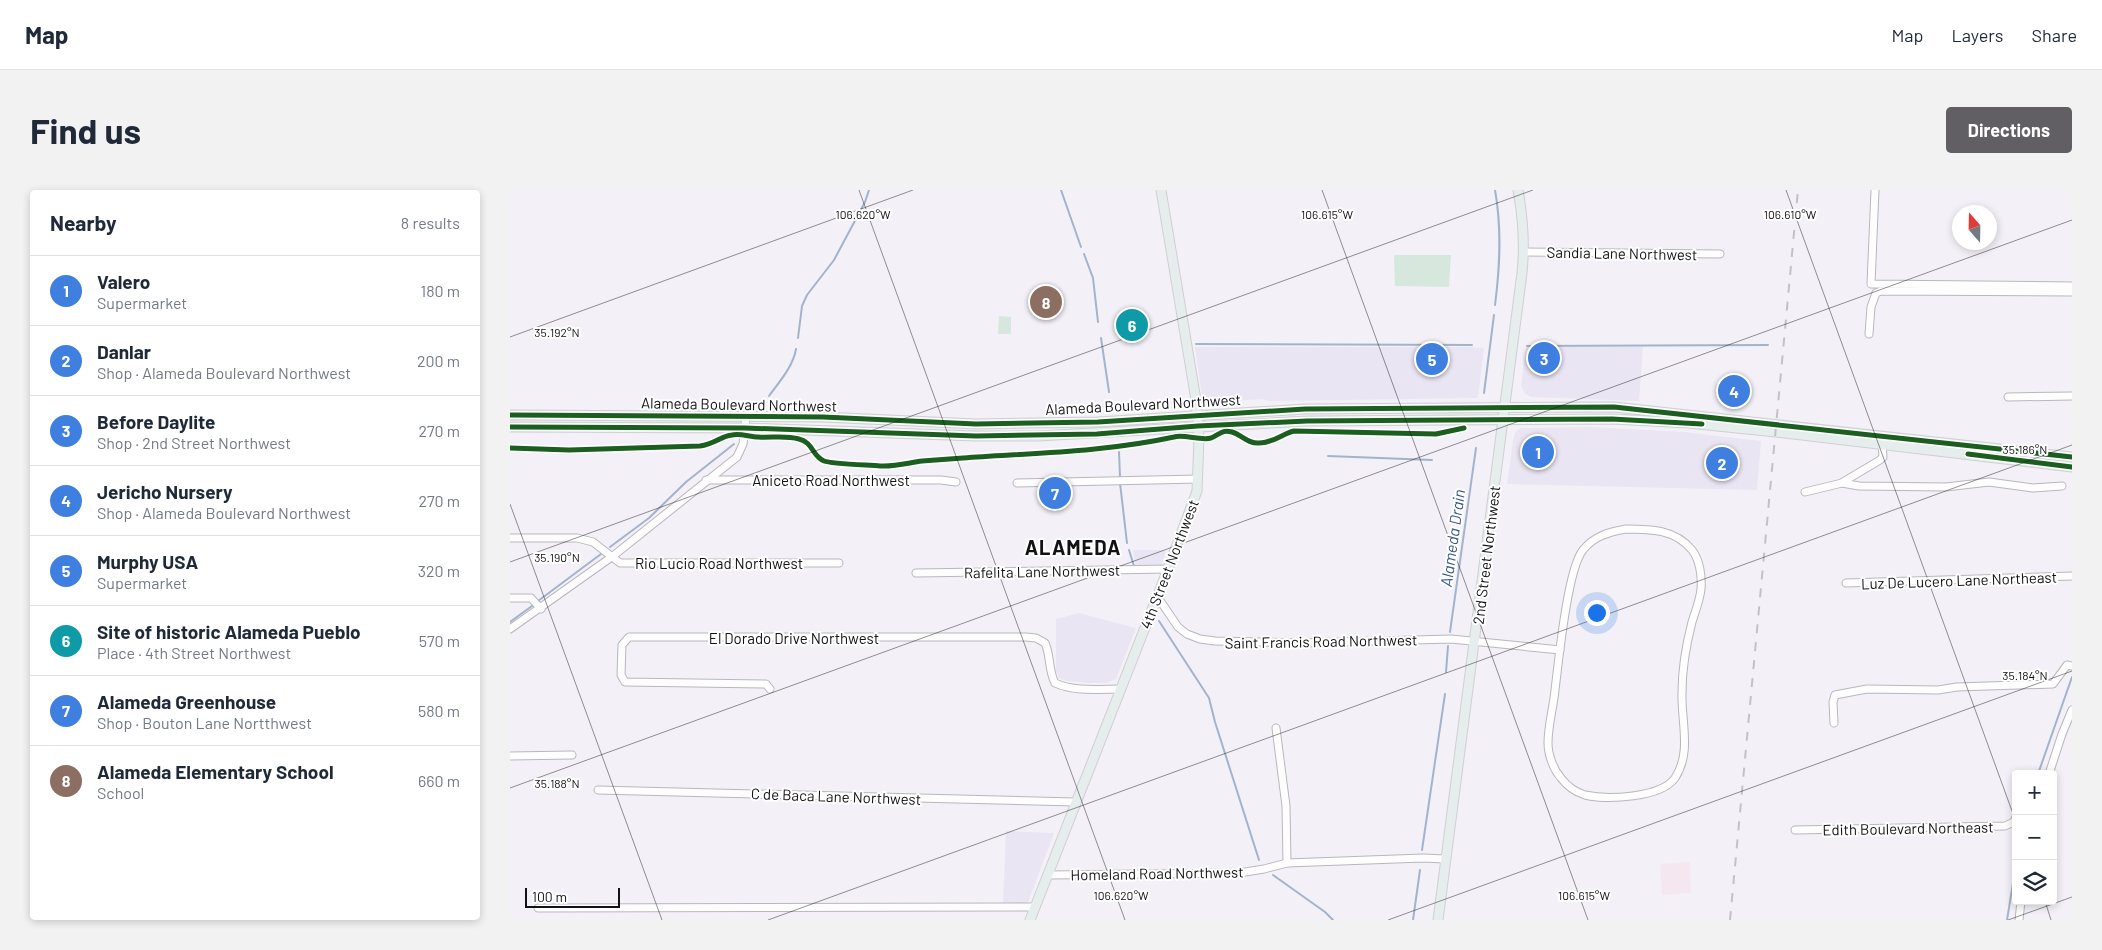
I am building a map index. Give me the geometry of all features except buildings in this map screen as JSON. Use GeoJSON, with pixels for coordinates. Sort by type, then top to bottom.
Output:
{"type":"FeatureCollection","features":[{"type":"Feature","properties":{"kind":"main road","name":"4th Street Northwest"},"geometry":{"type":"LineString","coordinates":[[1030,920],[1194,502],[1198,479],[1197,414],[1161,190]]}},
{"type":"Feature","properties":{"kind":"main road","name":"2nd Street Northwest"},"geometry":{"type":"LineString","coordinates":[[1438,920],[1524,252],[1518,190]]}},
{"type":"Feature","properties":{"kind":"main road","name":"Alameda Boulevard Northwest"},"geometry":{"type":"LineString","coordinates":[[510,415],[823,417],[984,424],[1098,422],[1197,414],[1305,409],[1614,407],[1776,428]]}},
{"type":"Feature","properties":{"kind":"main road","name":"Alameda Boulevard Northwest"},"geometry":{"type":"LineString","coordinates":[[510,427],[745,428],[1024,436],[1097,434],[1198,426],[1307,421],[1612,419],[1776,428]]}},
{"type":"Feature","properties":{"kind":"main road"},"geometry":{"type":"LineString","coordinates":[[1776,428],[1882,444],[2072,467]]}},
{"type":"Feature","properties":{"kind":"main road"},"geometry":{"type":"LineString","coordinates":[[1776,428],[2069,456]]}},
{"type":"Feature","properties":{"kind":"street"},"geometry":{"type":"LineString","coordinates":[[1876,190],[1871,284],[2072,286]]}},
{"type":"Feature","properties":{"kind":"street","name":"Sandia Lane Northwest"},"geometry":{"type":"LineString","coordinates":[[1524,252],[1720,254]]}},
{"type":"Feature","properties":{"kind":"street"},"geometry":{"type":"LineString","coordinates":[[1869,334],[1871,306],[1876,293],[1881,290],[2072,292]]}},
{"type":"Feature","properties":{"kind":"street"},"geometry":{"type":"LineString","coordinates":[[2008,396],[2072,396]]}},
{"type":"Feature","properties":{"kind":"street"},"geometry":{"type":"LineString","coordinates":[[510,629],[541,609],[613,556],[737,457],[743,444],[746,417]]}},
{"type":"Feature","properties":{"kind":"street"},"geometry":{"type":"LineString","coordinates":[[1805,492],[1842,483],[1880,460],[1883,457],[1882,444]]}},
{"type":"Feature","properties":{"kind":"street"},"geometry":{"type":"LineString","coordinates":[[1017,483],[1198,479]]}},
{"type":"Feature","properties":{"kind":"street","name":"Aniceto Road Northwest"},"geometry":{"type":"LineString","coordinates":[[706,480],[941,480],[956,482]]}},
{"type":"Feature","properties":{"kind":"street"},"geometry":{"type":"LineString","coordinates":[[1842,483],[1859,486],[1946,487],[1989,482],[2033,488],[2062,486]]}},
{"type":"Feature","properties":{"kind":"street"},"geometry":{"type":"LineString","coordinates":[[1626,528],[1653,528],[1670,534],[1692,550],[1701,573],[1701,591],[1684,662],[1682,693],[1685,739],[1684,757],[1673,780],[1660,789],[1645,794],[1617,797],[1585,795],[1571,789],[1559,776],[1551,759],[1548,743],[1560,650],[1575,565],[1582,550],[1593,540],[1608,532],[1626,528]]}},
{"type":"Feature","properties":{"kind":"street","name":"Rio Lucio Road Northwest"},"geometry":{"type":"LineString","coordinates":[[510,538],[577,538],[593,542],[620,563],[839,563]]}},
{"type":"Feature","properties":{"kind":"street","name":"Rafelita Lane Northwest"},"geometry":{"type":"LineString","coordinates":[[916,573],[1168,569]]}},
{"type":"Feature","properties":{"kind":"street","name":"Luz De Lucero Lane Northeast"},"geometry":{"type":"LineString","coordinates":[[1846,584],[2072,576]]}},
{"type":"Feature","properties":{"kind":"street","name":"Saint Francis Road Northwest"},"geometry":{"type":"LineString","coordinates":[[1157,596],[1178,627],[1186,634],[1215,642],[1302,644],[1451,638],[1560,650]]}},
{"type":"Feature","properties":{"kind":"street"},"geometry":{"type":"LineString","coordinates":[[510,598],[531,598],[541,609]]}},
{"type":"Feature","properties":{"kind":"street","name":"El Dorado Drive Northwest"},"geometry":{"type":"LineString","coordinates":[[770,689],[766,684],[626,682],[621,675],[622,645],[629,637],[1026,637],[1045,642],[1050,652],[1050,670],[1056,683],[1064,687],[1084,689],[1120,689]]}},
{"type":"Feature","properties":{"kind":"street"},"geometry":{"type":"LineString","coordinates":[[1834,723],[1833,702],[1836,695],[1867,689],[1938,690],[1957,687],[2053,684],[2067,665],[2072,666]]}},
{"type":"Feature","properties":{"kind":"street"},"geometry":{"type":"LineString","coordinates":[[2050,770],[2072,710]]}},
{"type":"Feature","properties":{"kind":"street"},"geometry":{"type":"LineString","coordinates":[[1276,728],[1286,806],[1287,863]]}},
{"type":"Feature","properties":{"kind":"street"},"geometry":{"type":"LineString","coordinates":[[510,756],[572,755]]}},
{"type":"Feature","properties":{"kind":"street","name":"C de Baca Lane Northwest"},"geometry":{"type":"LineString","coordinates":[[598,790],[1075,802]]}},
{"type":"Feature","properties":{"kind":"street","name":"Edith Boulevard Northeast"},"geometry":{"type":"LineString","coordinates":[[1795,830],[2005,826],[2012,823]]}},
{"type":"Feature","properties":{"kind":"street","name":"Homeland Road Northwest"},"geometry":{"type":"LineString","coordinates":[[1047,875],[1239,873],[1264,870],[1287,863],[1423,858],[1446,859]]}},
{"type":"Feature","properties":{"kind":"street"},"geometry":{"type":"LineString","coordinates":[[2019,920],[2021,905]]}},
{"type":"Feature","properties":{"kind":"street"},"geometry":{"type":"LineString","coordinates":[[538,908],[1035,907]]}},
{"type":"Feature","properties":{"kind":"shaded area"},"geometry":{"type":"Polygon","coordinates":[[[1195,347],[1484,348],[1478,398],[1269,401],[1263,399],[1215,402],[1208,401],[1202,396],[1195,347]]]}},
{"type":"Feature","properties":{"kind":"shaded area"},"geometry":{"type":"Polygon","coordinates":[[[1526,347],[1643,347],[1639,401],[1531,397],[1525,394],[1521,386],[1526,347]]]}},
{"type":"Feature","properties":{"kind":"shaded area"},"geometry":{"type":"Polygon","coordinates":[[[1591,427],[1684,432],[1761,441],[1757,490],[1507,484],[1514,435],[1517,430],[1521,428],[1591,427]]]}},
{"type":"Feature","properties":{"kind":"shaded area"},"geometry":{"type":"Polygon","coordinates":[[[1133,550],[1163,550],[1166,552],[1160,568],[1136,568],[1133,550]]]}},
{"type":"Feature","properties":{"kind":"shaded area"},"geometry":{"type":"Polygon","coordinates":[[[1079,613],[1136,628],[1116,679],[1106,683],[1089,683],[1067,681],[1059,678],[1056,670],[1056,619],[1079,613]]]}},
{"type":"Feature","properties":{"kind":"shaded area"},"geometry":{"type":"Polygon","coordinates":[[[1006,831],[1054,833],[1027,905],[1003,903],[1006,831]]]}},
{"type":"Feature","properties":{"kind":"shaded area"},"geometry":{"type":"Polygon","coordinates":[[[1690,862],[1691,893],[1662,895],[1660,864],[1690,862]]]}},
{"type":"Feature","properties":{"kind":"green space"},"geometry":{"type":"Polygon","coordinates":[[[1394,255],[1451,255],[1449,287],[1395,286],[1394,255]]]}},
{"type":"Feature","properties":{"kind":"green space"},"geometry":{"type":"Polygon","coordinates":[[[999,316],[1011,317],[1011,334],[998,334],[999,316]]]}},
{"type":"Feature","properties":{"kind":"waterway"},"geometry":{"type":"LineString","coordinates":[[798,338],[802,306],[807,295],[834,260],[865,202],[869,190]]}},
{"type":"Feature","properties":{"kind":"waterway"},"geometry":{"type":"LineString","coordinates":[[1061,190],[1081,247]]}},
{"type":"Feature","properties":{"kind":"waterway","name":"Alameda Drain"},"geometry":{"type":"LineString","coordinates":[[1495,190],[1500,248],[1495,305]]}},
{"type":"Feature","properties":{"kind":"waterway"},"geometry":{"type":"LineString","coordinates":[[1084,254],[1093,278],[1098,322]]}},
{"type":"Feature","properties":{"kind":"waterway","name":"Alameda Drain"},"geometry":{"type":"LineString","coordinates":[[1484,393],[1494,315]]}},
{"type":"Feature","properties":{"kind":"waterway"},"geometry":{"type":"LineString","coordinates":[[1101,338],[1109,392]]}},
{"type":"Feature","properties":{"kind":"waterway"},"geometry":{"type":"LineString","coordinates":[[1196,344],[1472,345]]}},
{"type":"Feature","properties":{"kind":"waterway"},"geometry":{"type":"LineString","coordinates":[[1527,346],[1768,345]]}},
{"type":"Feature","properties":{"kind":"waterway"},"geometry":{"type":"LineString","coordinates":[[769,396],[789,368],[796,349]]}},
{"type":"Feature","properties":{"kind":"waterway"},"geometry":{"type":"LineString","coordinates":[[610,547],[649,518],[686,482],[734,444]]}},
{"type":"Feature","properties":{"kind":"waterway","name":"Alameda Drain"},"geometry":{"type":"LineString","coordinates":[[1450,632],[1476,448]]}},
{"type":"Feature","properties":{"kind":"waterway"},"geometry":{"type":"LineString","coordinates":[[1119,452],[1120,477]]}},
{"type":"Feature","properties":{"kind":"waterway"},"geometry":{"type":"LineString","coordinates":[[1328,456],[1432,460]]}},
{"type":"Feature","properties":{"kind":"waterway"},"geometry":{"type":"LineString","coordinates":[[1120,483],[1127,543]]}},
{"type":"Feature","properties":{"kind":"waterway"},"geometry":{"type":"LineString","coordinates":[[1129,550],[1134,566]]}},
{"type":"Feature","properties":{"kind":"waterway"},"geometry":{"type":"LineString","coordinates":[[538,601],[601,554]]}},
{"type":"Feature","properties":{"kind":"waterway"},"geometry":{"type":"LineString","coordinates":[[510,622],[532,606]]}},
{"type":"Feature","properties":{"kind":"waterway"},"geometry":{"type":"LineString","coordinates":[[1159,621],[1209,698],[1259,860]]}},
{"type":"Feature","properties":{"kind":"waterway"},"geometry":{"type":"LineString","coordinates":[[1446,672],[1448,646]]}},
{"type":"Feature","properties":{"kind":"waterway"},"geometry":{"type":"LineString","coordinates":[[2039,770],[2072,677]]}},
{"type":"Feature","properties":{"kind":"waterway","name":"Alameda Drain"},"geometry":{"type":"LineString","coordinates":[[1422,850],[1445,694]]}},
{"type":"Feature","properties":{"kind":"waterway","name":"Alameda Drain"},"geometry":{"type":"LineString","coordinates":[[1413,920],[1420,870]]}},
{"type":"Feature","properties":{"kind":"waterway"},"geometry":{"type":"LineString","coordinates":[[1273,875],[1325,912],[1333,920]]}},
{"type":"Feature","properties":{"kind":"waterway"},"geometry":{"type":"LineString","coordinates":[[2007,920],[2012,889]]}},
{"type":"Feature","properties":{"kind":"railway"},"geometry":{"type":"LineString","coordinates":[[1730,920],[1798,190]]}},
{"type":"Feature","properties":{"kind":"cycle path"},"geometry":{"type":"LineString","coordinates":[[510,415],[823,417],[976,424],[1098,422],[1305,409],[1614,407],[2072,457]]}},
{"type":"Feature","properties":{"kind":"cycle path"},"geometry":{"type":"LineString","coordinates":[[510,427],[745,428],[976,436],[1097,434],[1198,426],[1307,421],[1612,419],[1702,424]]}},
{"type":"Feature","properties":{"kind":"cycle path"},"geometry":{"type":"LineString","coordinates":[[510,448],[569,450],[700,446],[738,434],[755,437],[794,438],[804,441],[820,459],[828,462],[885,466],[922,461],[1096,449],[1178,436],[1207,439],[1226,431],[1236,433],[1252,442],[1259,443],[1269,442],[1294,431],[1436,434],[1464,428]]}},
{"type":"Feature","properties":{"kind":"cycle path"},"geometry":{"type":"LineString","coordinates":[[1968,454],[2072,467]]}},
{"type":"Feature","properties":{"kind":"place","name":"Alameda Elementary School"},"geometry":{"type":"Point","coordinates":[1046,302]}},
{"type":"Feature","properties":{"kind":"place","name":"Site of historic Alameda Pueblo"},"geometry":{"type":"Point","coordinates":[1132,325]}},
{"type":"Feature","properties":{"kind":"place","name":"Before Daylite"},"geometry":{"type":"Point","coordinates":[1544,358]}},
{"type":"Feature","properties":{"kind":"place","name":"Murphy USA"},"geometry":{"type":"Point","coordinates":[1432,359]}},
{"type":"Feature","properties":{"kind":"place","name":"Jericho Nursery"},"geometry":{"type":"Point","coordinates":[1734,391]}},
{"type":"Feature","properties":{"kind":"place","name":"Valero"},"geometry":{"type":"Point","coordinates":[1538,452]}},
{"type":"Feature","properties":{"kind":"place","name":"Danlar"},"geometry":{"type":"Point","coordinates":[1722,463]}},
{"type":"Feature","properties":{"kind":"place","name":"Alameda Greenhouse"},"geometry":{"type":"Point","coordinates":[1055,493]}},
{"type":"Feature","properties":{"kind":"district","name":"ALAMEDA"},"geometry":{"type":"Point","coordinates":[1073,547]}}]}
